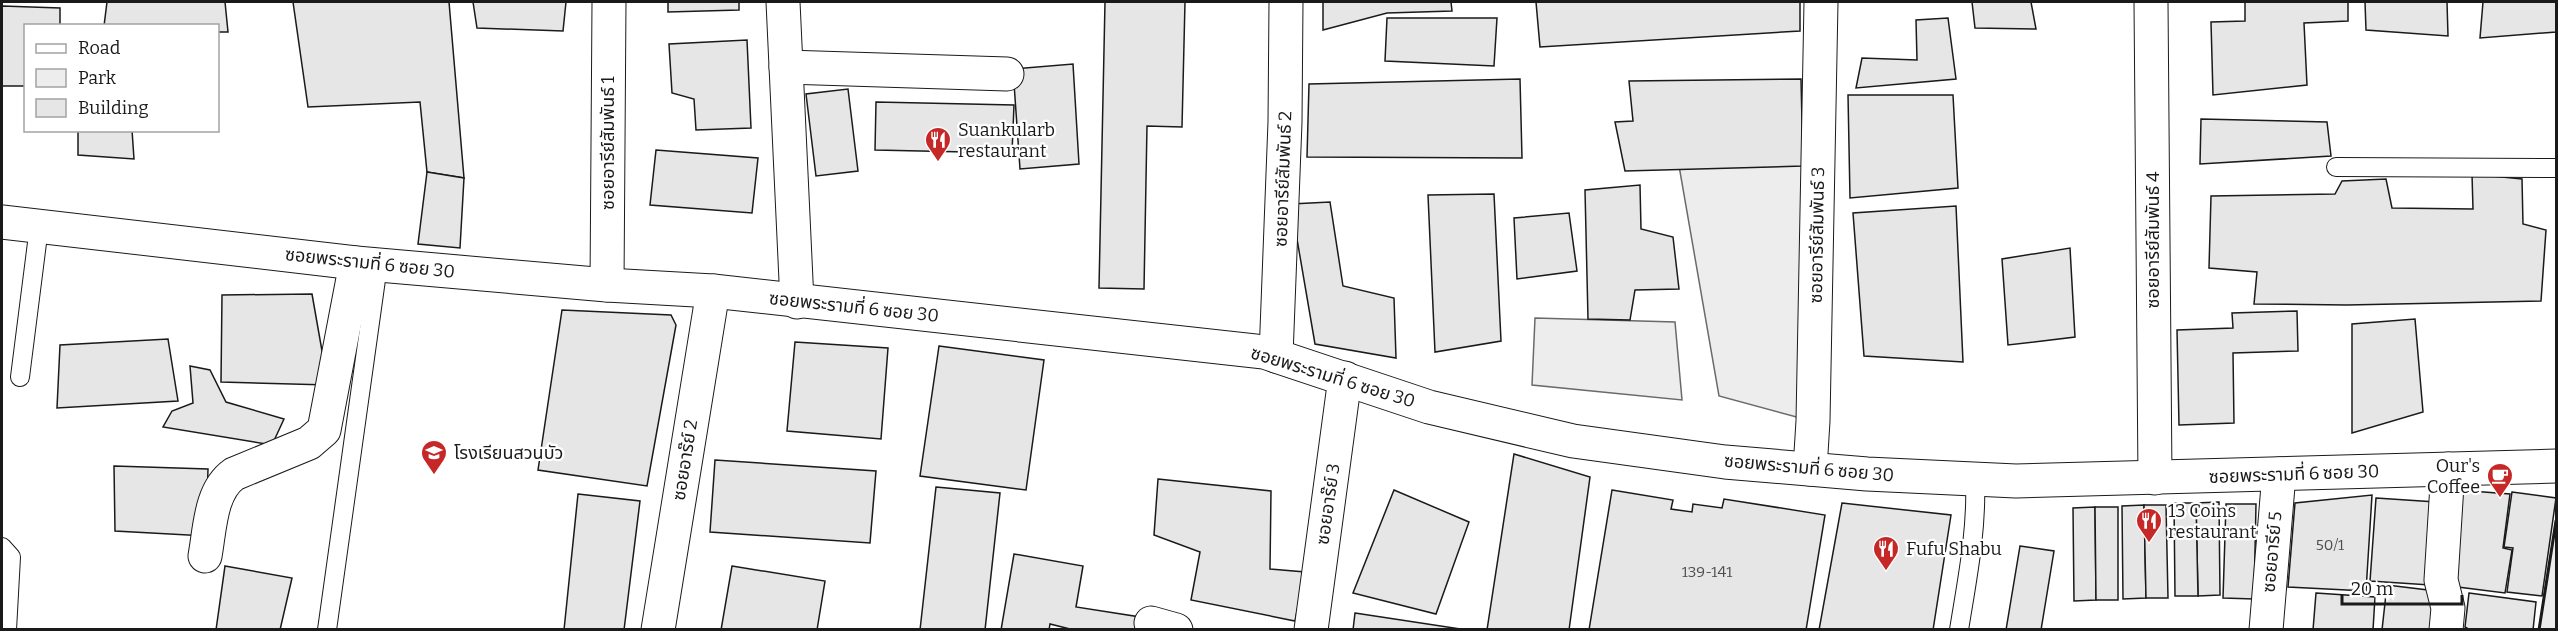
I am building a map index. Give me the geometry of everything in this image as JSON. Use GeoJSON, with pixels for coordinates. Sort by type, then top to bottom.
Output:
{"type":"FeatureCollection","features":[{"type":"Feature","properties":{"kind":"street","name":"ซอยอารีย์สัมพันธ์ 1"},"geometry":{"type":"LineString","coordinates":[[607,285],[609,2]]}},
{"type":"Feature","properties":{"kind":"street"},"geometry":{"type":"LineString","coordinates":[[783,2],[797,302]]}},
{"type":"Feature","properties":{"kind":"street","name":"ซอยอารีย์สัมพันธ์ 2"},"geometry":{"type":"LineString","coordinates":[[1276,356],[1285,122],[1286,2]]}},
{"type":"Feature","properties":{"kind":"street","name":"ซอยอารีย์สัมพันธ์ 3"},"geometry":{"type":"LineString","coordinates":[[1810,469],[1814,409],[1821,2]]}},
{"type":"Feature","properties":{"kind":"street","name":"ซอยอารีย์สัมพันธ์ 4"},"geometry":{"type":"LineString","coordinates":[[2151,2],[2155,478]]}},
{"type":"Feature","properties":{"kind":"street"},"geometry":{"type":"LineString","coordinates":[[786,67],[1006,74]]}},
{"type":"Feature","properties":{"kind":"street","name":"ซอยพระรามที่ 6 ซอย 30"},"geometry":{"type":"LineString","coordinates":[[2,222],[367,264],[607,285],[713,291],[1264,352],[1429,407],[1573,441],[1725,462],[1975,481],[2556,466]]}},
{"type":"Feature","properties":{"kind":"street"},"geometry":{"type":"LineString","coordinates":[[204,556],[218,491],[225,481],[234,474],[309,443],[324,430],[367,264]]}},
{"type":"Feature","properties":{"kind":"street","name":"ซอยอาร๊ย์ 2"},"geometry":{"type":"LineString","coordinates":[[658,630],[713,291]]}},
{"type":"Feature","properties":{"kind":"street","name":"ซอยอาร๊ย์ 3"},"geometry":{"type":"LineString","coordinates":[[1311,630],[1345,378]]}},
{"type":"Feature","properties":{"kind":"street"},"geometry":{"type":"LineString","coordinates":[[2446,630],[2448,608],[2441,580],[2448,469]]}},
{"type":"Feature","properties":{"kind":"street","name":"ซอยอารีย์ 5"},"geometry":{"type":"LineString","coordinates":[[2266,630],[2278,474]]}},
{"type":"Feature","properties":{"kind":"lane"},"geometry":{"type":"LineString","coordinates":[[2336,167],[2556,168]]}},
{"type":"Feature","properties":{"kind":"lane"},"geometry":{"type":"LineString","coordinates":[[20,377],[39,227]]}},
{"type":"Feature","properties":{"kind":"lane"},"geometry":{"type":"LineString","coordinates":[[327,630],[367,264]]}},
{"type":"Feature","properties":{"kind":"lane"},"geometry":{"type":"LineString","coordinates":[[1959,630],[1974,530],[1975,481]]}},
{"type":"Feature","properties":{"kind":"lane"},"geometry":{"type":"LineString","coordinates":[[2,547],[11,557],[7,630]]}},
{"type":"Feature","properties":{"kind":"green space"},"geometry":{"type":"Polygon","coordinates":[[[1803,129],[1804,419],[1719,396],[1674,137],[1803,129]]]}},
{"type":"Feature","properties":{"kind":"green space"},"geometry":{"type":"Polygon","coordinates":[[[1535,318],[1675,322],[1682,400],[1532,385],[1535,318]]]}},
{"type":"Feature","properties":{"kind":"green space"},"geometry":{"type":"Polygon","coordinates":[[[2556,521],[2556,629],[2539,629],[2556,521]]]}},
{"type":"Feature","properties":{"kind":"building"},"geometry":{"type":"Polygon","coordinates":[[[107,2],[225,2],[228,32],[219,32],[219,24],[104,24],[107,2]]]}},
{"type":"Feature","properties":{"kind":"building"},"geometry":{"type":"Polygon","coordinates":[[[293,2],[449,2],[464,178],[427,172],[420,102],[308,107],[293,2]]]}},
{"type":"Feature","properties":{"kind":"building"},"geometry":{"type":"Polygon","coordinates":[[[473,2],[566,2],[563,31],[477,28],[473,2]]]}},
{"type":"Feature","properties":{"kind":"building"},"geometry":{"type":"Polygon","coordinates":[[[668,2],[739,2],[739,10],[668,12],[668,2]]]}},
{"type":"Feature","properties":{"kind":"building"},"geometry":{"type":"Polygon","coordinates":[[[1105,2],[1185,2],[1182,127],[1147,126],[1144,289],[1099,288],[1105,2]]]}},
{"type":"Feature","properties":{"kind":"building"},"geometry":{"type":"Polygon","coordinates":[[[1323,2],[1451,2],[1452,11],[1387,13],[1323,30],[1323,2]]]}},
{"type":"Feature","properties":{"kind":"building"},"geometry":{"type":"Polygon","coordinates":[[[1536,2],[1800,2],[1800,31],[1540,47],[1536,2]]]}},
{"type":"Feature","properties":{"kind":"building"},"geometry":{"type":"Polygon","coordinates":[[[1972,2],[2031,2],[2036,29],[1975,28],[1972,2]]]}},
{"type":"Feature","properties":{"kind":"building"},"geometry":{"type":"Polygon","coordinates":[[[2245,2],[2348,2],[2348,21],[2304,23],[2307,85],[2213,95],[2211,22],[2245,21],[2245,2]]]}},
{"type":"Feature","properties":{"kind":"building"},"geometry":{"type":"Polygon","coordinates":[[[2365,2],[2447,2],[2448,36],[2366,30],[2365,2]]]}},
{"type":"Feature","properties":{"kind":"building"},"geometry":{"type":"Polygon","coordinates":[[[2483,2],[2556,2],[2556,32],[2480,38],[2483,2]]]}},
{"type":"Feature","properties":{"kind":"building"},"geometry":{"type":"Polygon","coordinates":[[[2,6],[60,8],[60,24],[24,24],[24,86],[2,86],[2,6]]]}},
{"type":"Feature","properties":{"kind":"building"},"geometry":{"type":"Polygon","coordinates":[[[1387,18],[1497,18],[1494,66],[1385,61],[1387,18]]]}},
{"type":"Feature","properties":{"kind":"building"},"geometry":{"type":"Polygon","coordinates":[[[1948,18],[1956,79],[1856,88],[1862,58],[1917,60],[1916,20],[1948,18]]]}},
{"type":"Feature","properties":{"kind":"building"},"geometry":{"type":"Polygon","coordinates":[[[747,40],[751,128],[696,130],[694,99],[672,93],[669,44],[747,40]]]}},
{"type":"Feature","properties":{"kind":"building"},"geometry":{"type":"Polygon","coordinates":[[[1073,64],[1079,164],[1020,169],[1013,69],[1073,64]]]}},
{"type":"Feature","properties":{"kind":"building"},"geometry":{"type":"Polygon","coordinates":[[[1520,79],[1522,158],[1307,157],[1309,84],[1520,79]]]}},
{"type":"Feature","properties":{"kind":"building"},"geometry":{"type":"Polygon","coordinates":[[[1801,79],[1803,166],[1625,171],[1615,122],[1633,121],[1629,81],[1801,79]]]}},
{"type":"Feature","properties":{"kind":"building"},"geometry":{"type":"Polygon","coordinates":[[[848,89],[858,171],[816,176],[806,94],[848,89]]]}},
{"type":"Feature","properties":{"kind":"building"},"geometry":{"type":"Polygon","coordinates":[[[1848,95],[1953,95],[1958,188],[1850,198],[1848,95]]]}},
{"type":"Feature","properties":{"kind":"building"},"geometry":{"type":"Polygon","coordinates":[[[876,102],[1014,105],[1012,153],[875,150],[876,102]]]}},
{"type":"Feature","properties":{"kind":"building"},"geometry":{"type":"Polygon","coordinates":[[[2201,119],[2327,122],[2331,156],[2200,164],[2201,119]]]}},
{"type":"Feature","properties":{"kind":"building"},"geometry":{"type":"Polygon","coordinates":[[[78,132],[132,132],[134,159],[78,155],[78,132]]]}},
{"type":"Feature","properties":{"kind":"building"},"geometry":{"type":"Polygon","coordinates":[[[656,150],[758,158],[752,213],[650,205],[656,150]]]}},
{"type":"Feature","properties":{"kind":"building"},"geometry":{"type":"Polygon","coordinates":[[[427,172],[464,178],[460,248],[418,244],[427,172]]]}},
{"type":"Feature","properties":{"kind":"building"},"geometry":{"type":"Polygon","coordinates":[[[2472,174],[2522,179],[2523,224],[2546,230],[2541,301],[2347,305],[2254,304],[2257,272],[2209,268],[2211,196],[2335,194],[2342,181],[2386,179],[2392,208],[2473,209],[2472,174]]]}},
{"type":"Feature","properties":{"kind":"building"},"geometry":{"type":"Polygon","coordinates":[[[1640,185],[1641,229],[1673,237],[1679,289],[1635,290],[1630,320],[1588,319],[1585,190],[1640,185]]]}},
{"type":"Feature","properties":{"kind":"building"},"geometry":{"type":"Polygon","coordinates":[[[1494,194],[1501,341],[1435,352],[1428,195],[1494,194]]]}},
{"type":"Feature","properties":{"kind":"building"},"geometry":{"type":"Polygon","coordinates":[[[1330,202],[1343,286],[1394,298],[1396,358],[1315,344],[1291,204],[1330,202]]]}},
{"type":"Feature","properties":{"kind":"building"},"geometry":{"type":"Polygon","coordinates":[[[1956,206],[1963,362],[1864,356],[1853,213],[1956,206]]]}},
{"type":"Feature","properties":{"kind":"building"},"geometry":{"type":"Polygon","coordinates":[[[1569,213],[1577,271],[1517,279],[1514,218],[1569,213]]]}},
{"type":"Feature","properties":{"kind":"building"},"geometry":{"type":"Polygon","coordinates":[[[2070,248],[2075,337],[2008,345],[2002,259],[2070,248]]]}},
{"type":"Feature","properties":{"kind":"building"},"geometry":{"type":"Polygon","coordinates":[[[312,294],[328,385],[221,382],[222,295],[312,294]]]}},
{"type":"Feature","properties":{"kind":"building"},"geometry":{"type":"Polygon","coordinates":[[[562,310],[671,315],[676,325],[647,486],[538,470],[562,310]]]}},
{"type":"Feature","properties":{"kind":"building"},"geometry":{"type":"Polygon","coordinates":[[[2297,311],[2298,351],[2233,353],[2234,423],[2179,425],[2177,330],[2233,328],[2232,313],[2297,311]]]}},
{"type":"Feature","properties":{"kind":"building"},"geometry":{"type":"Polygon","coordinates":[[[2415,319],[2423,412],[2352,433],[2352,324],[2415,319]]]}},
{"type":"Feature","properties":{"kind":"building"},"geometry":{"type":"Polygon","coordinates":[[[168,339],[178,401],[57,408],[60,345],[168,339]]]}},
{"type":"Feature","properties":{"kind":"building"},"geometry":{"type":"Polygon","coordinates":[[[795,342],[888,348],[881,439],[787,431],[795,342]]]}},
{"type":"Feature","properties":{"kind":"building"},"geometry":{"type":"Polygon","coordinates":[[[939,346],[1044,360],[1026,490],[920,476],[939,346]]]}},
{"type":"Feature","properties":{"kind":"building"},"geometry":{"type":"Polygon","coordinates":[[[190,366],[210,370],[226,402],[284,419],[272,445],[163,427],[172,411],[193,403],[190,366]]]}},
{"type":"Feature","properties":{"kind":"building"},"geometry":{"type":"Polygon","coordinates":[[[1514,454],[1590,477],[1569,630],[1487,630],[1514,454]]]}},
{"type":"Feature","properties":{"kind":"building"},"geometry":{"type":"Polygon","coordinates":[[[715,460],[876,471],[870,543],[710,532],[715,460]]]}},
{"type":"Feature","properties":{"kind":"building"},"geometry":{"type":"Polygon","coordinates":[[[114,466],[208,469],[206,536],[115,531],[114,466]]]}},
{"type":"Feature","properties":{"kind":"building"},"geometry":{"type":"Polygon","coordinates":[[[1158,479],[1271,491],[1270,569],[1305,572],[1295,621],[1191,600],[1200,552],[1154,535],[1158,479]]]}},
{"type":"Feature","properties":{"kind":"building"},"geometry":{"type":"Polygon","coordinates":[[[936,487],[1000,493],[985,630],[920,630],[936,487]]]}},
{"type":"Feature","properties":{"kind":"building"},"geometry":{"type":"Polygon","coordinates":[[[1394,490],[1469,522],[1436,614],[1353,593],[1394,490]]]}},
{"type":"Feature","properties":{"kind":"building"},"geometry":{"type":"Polygon","coordinates":[[[1612,490],[1673,500],[1671,509],[1692,512],[1693,504],[1722,508],[1724,499],[1825,515],[1806,630],[1589,630],[1612,490]]]}},
{"type":"Feature","properties":{"kind":"building"},"geometry":{"type":"Polygon","coordinates":[[[2457,490],[2510,494],[2503,548],[2512,550],[2505,593],[2450,586],[2457,490]]]}},
{"type":"Feature","properties":{"kind":"building"},"geometry":{"type":"Polygon","coordinates":[[[2512,492],[2556,498],[2542,596],[2507,592],[2513,548],[2504,547],[2512,492]]]}},
{"type":"Feature","properties":{"kind":"building"},"geometry":{"type":"Polygon","coordinates":[[[578,494],[640,501],[624,630],[564,630],[578,494]]]}},
{"type":"Feature","properties":{"kind":"building"},"geometry":{"type":"Polygon","coordinates":[[[2372,495],[2366,591],[2288,587],[2295,503],[2372,495]]]}},
{"type":"Feature","properties":{"kind":"building"},"geometry":{"type":"Polygon","coordinates":[[[2376,498],[2436,502],[2430,585],[2370,581],[2376,498]]]}},
{"type":"Feature","properties":{"kind":"building"},"geometry":{"type":"Polygon","coordinates":[[[2219,502],[2220,595],[2198,596],[2196,503],[2219,502]]]}},
{"type":"Feature","properties":{"kind":"building","name":"Fufu Shabu"},"geometry":{"type":"Polygon","coordinates":[[[1842,503],[1951,515],[1933,630],[1819,630],[1842,503]]]}},
{"type":"Feature","properties":{"kind":"building"},"geometry":{"type":"Polygon","coordinates":[[[2174,503],[2196,503],[2198,596],[2175,596],[2174,503]]]}},
{"type":"Feature","properties":{"kind":"building"},"geometry":{"type":"Polygon","coordinates":[[[2226,504],[2256,504],[2254,599],[2223,598],[2226,504]]]}},
{"type":"Feature","properties":{"kind":"building"},"geometry":{"type":"Polygon","coordinates":[[[2144,505],[2146,598],[2123,599],[2122,506],[2144,505]]]}},
{"type":"Feature","properties":{"kind":"building"},"geometry":{"type":"Polygon","coordinates":[[[2144,505],[2166,505],[2168,598],[2146,598],[2144,505]]]}},
{"type":"Feature","properties":{"kind":"building"},"geometry":{"type":"Polygon","coordinates":[[[2095,507],[2096,600],[2074,601],[2073,508],[2095,507]]]}},
{"type":"Feature","properties":{"kind":"building"},"geometry":{"type":"Polygon","coordinates":[[[2095,507],[2118,507],[2118,600],[2096,600],[2095,507]]]}},
{"type":"Feature","properties":{"kind":"building"},"geometry":{"type":"Polygon","coordinates":[[[2020,546],[2054,551],[2041,630],[2006,630],[2020,546]]]}},
{"type":"Feature","properties":{"kind":"building"},"geometry":{"type":"Polygon","coordinates":[[[1014,554],[1083,566],[1076,607],[1140,617],[1138,630],[1074,630],[1050,624],[1049,630],[1001,630],[1014,554]]]}},
{"type":"Feature","properties":{"kind":"building"},"geometry":{"type":"Polygon","coordinates":[[[225,566],[292,578],[280,630],[216,630],[225,566]]]}},
{"type":"Feature","properties":{"kind":"building"},"geometry":{"type":"Polygon","coordinates":[[[732,566],[825,581],[817,630],[721,630],[732,566]]]}},
{"type":"Feature","properties":{"kind":"building"},"geometry":{"type":"Polygon","coordinates":[[[2387,585],[2436,591],[2431,630],[2382,630],[2387,585]]]}},
{"type":"Feature","properties":{"kind":"building"},"geometry":{"type":"Polygon","coordinates":[[[2316,593],[2375,597],[2373,630],[2313,630],[2316,593]]]}},
{"type":"Feature","properties":{"kind":"building"},"geometry":{"type":"Polygon","coordinates":[[[2469,593],[2536,602],[2533,630],[2470,630],[2465,627],[2469,593]]]}},
{"type":"Feature","properties":{"kind":"building"},"geometry":{"type":"Polygon","coordinates":[[[1355,613],[1467,630],[1353,630],[1355,613]]]}},
{"type":"Feature","properties":{"kind":"wall"},"geometry":{"type":"LineString","coordinates":[[2539,630],[2556,521]]}},
{"type":"Feature","properties":{"kind":"place","name":"Suankularb restaurant"},"geometry":{"type":"Point","coordinates":[938,163]}},
{"type":"Feature","properties":{"kind":"place","name":"โรงเรียนสวนบัว"},"geometry":{"type":"Point","coordinates":[434,476]}},
{"type":"Feature","properties":{"kind":"place","name":"Our's Coffee"},"geometry":{"type":"Point","coordinates":[2500,499]}},
{"type":"Feature","properties":{"kind":"place","name":"13 Coins restaurant"},"geometry":{"type":"Point","coordinates":[2149,544]}},
{"type":"Feature","properties":{"kind":"place","name":"Fufu Shabu"},"geometry":{"type":"Point","coordinates":[1886,572]}}]}
